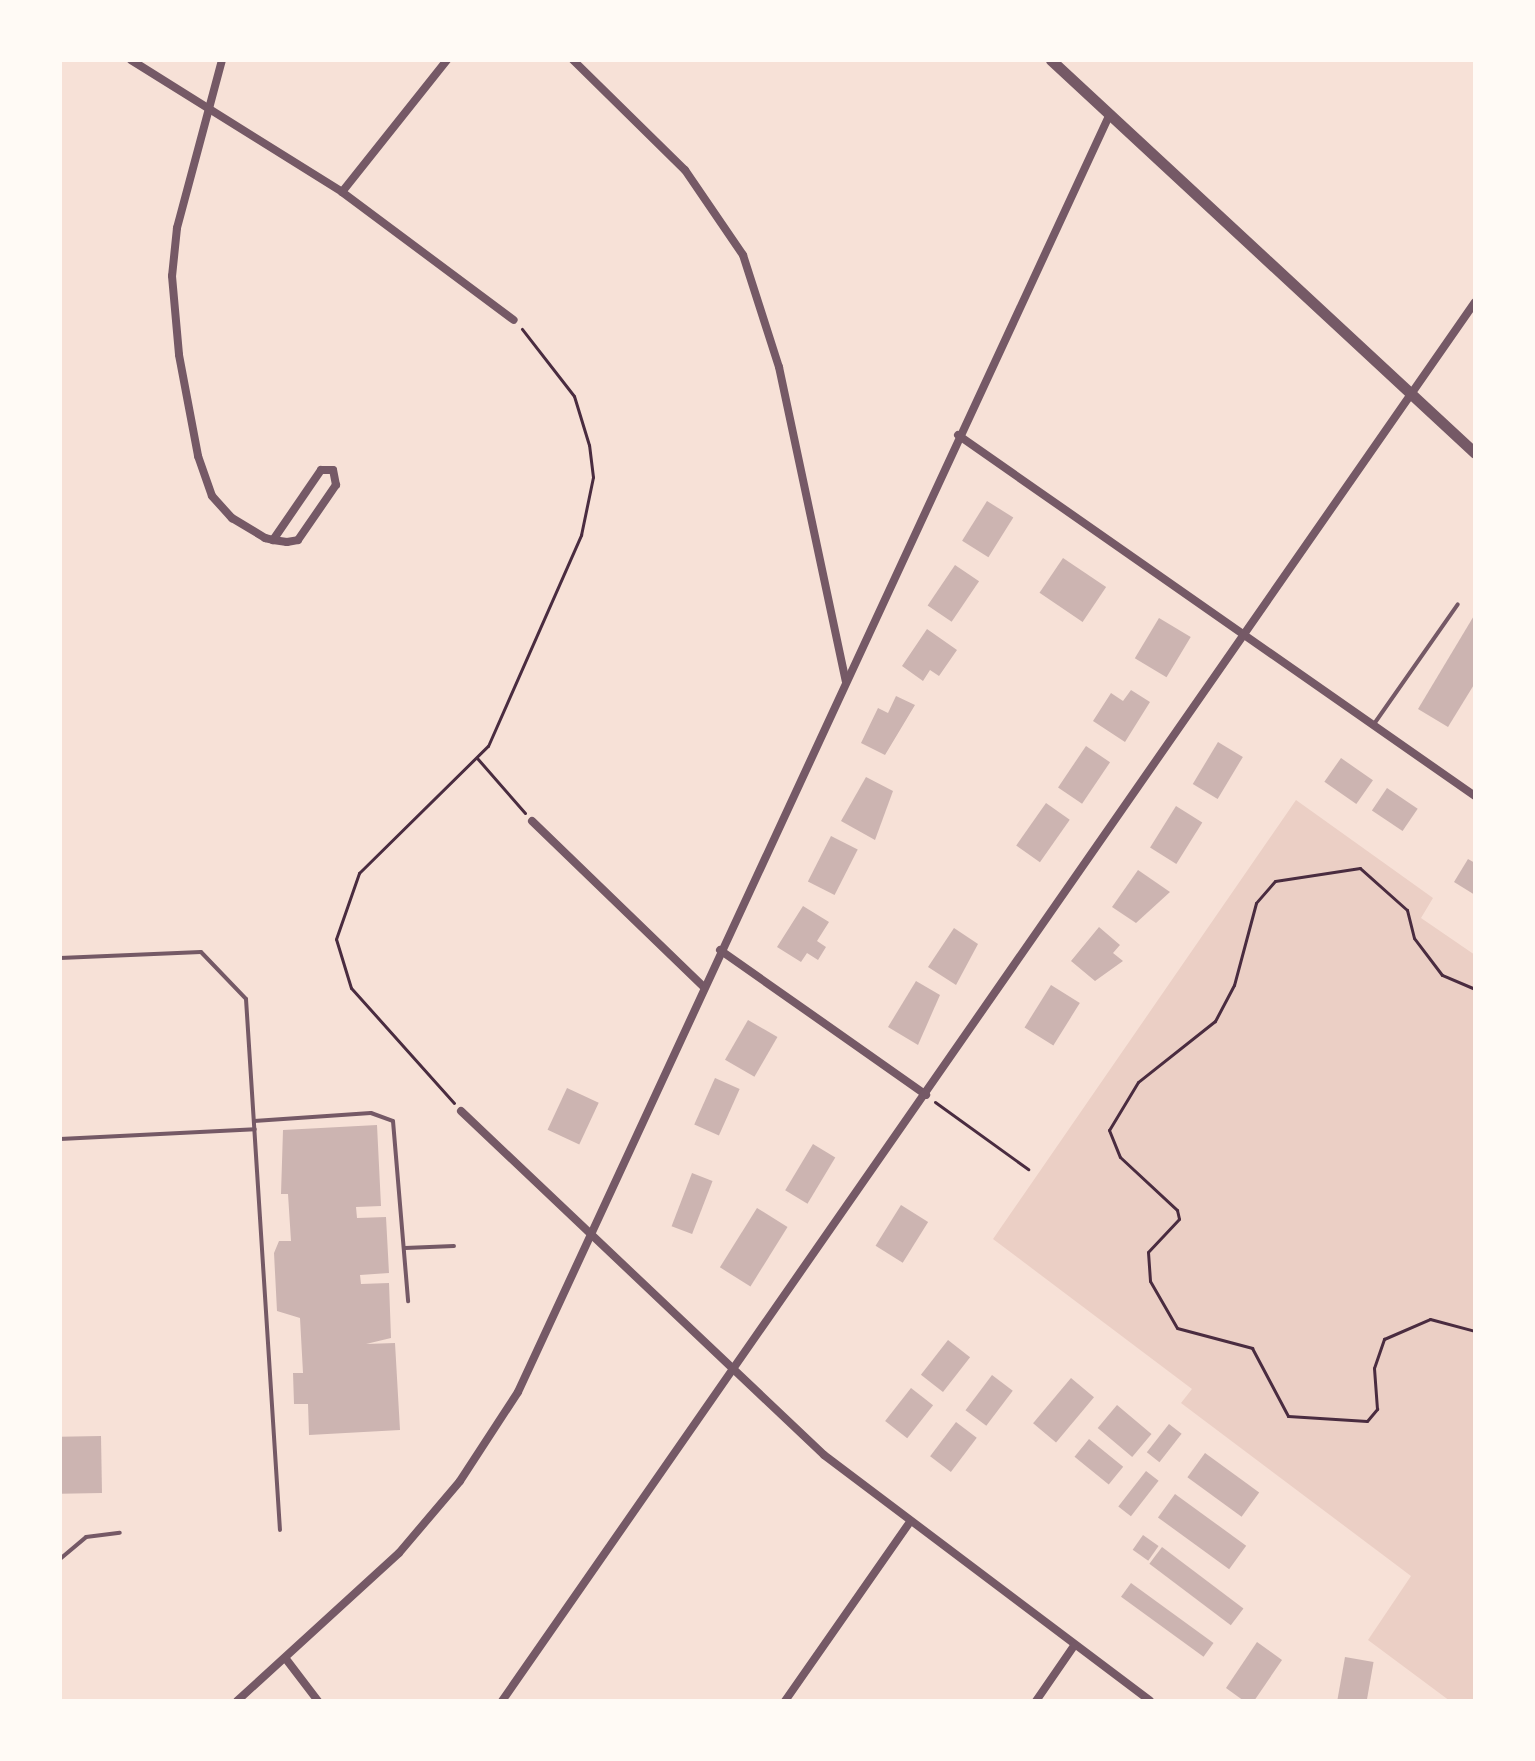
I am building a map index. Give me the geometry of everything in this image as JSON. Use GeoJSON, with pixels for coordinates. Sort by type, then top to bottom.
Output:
{"type":"FeatureCollection","features":[{"type":"Feature","properties":{"kind":"street"},"geometry":{"type":"LineString","coordinates":[[131,60],[207,112],[342,192],[514,320]]}},
{"type":"Feature","properties":{"kind":"street"},"geometry":{"type":"LineString","coordinates":[[222,60],[177,228],[172,276],[179,355],[212,496],[232,518],[273,540],[298,540],[336,485],[333,470],[321,470],[273,540]]}},
{"type":"Feature","properties":{"kind":"street"},"geometry":{"type":"LineString","coordinates":[[342,192],[447,60]]}},
{"type":"Feature","properties":{"kind":"street"},"geometry":{"type":"LineString","coordinates":[[573,60],[685,170],[743,255],[779,367],[846,682]]}},
{"type":"Feature","properties":{"kind":"street"},"geometry":{"type":"LineString","coordinates":[[1051,60],[1409,396],[1475,453]]}},
{"type":"Feature","properties":{"kind":"street"},"geometry":{"type":"LineString","coordinates":[[237,1701],[399,1553],[460,1481],[518,1392],[593,1235],[720,950],[958,435],[1110,114]]}},
{"type":"Feature","properties":{"kind":"street"},"geometry":{"type":"LineString","coordinates":[[502,1701],[737,1371],[1243,631],[1475,302]]}},
{"type":"Feature","properties":{"kind":"street"},"geometry":{"type":"LineString","coordinates":[[958,435],[1243,631],[1475,796]]}},
{"type":"Feature","properties":{"kind":"street"},"geometry":{"type":"LineString","coordinates":[[532,821],[704,987]]}},
{"type":"Feature","properties":{"kind":"street"},"geometry":{"type":"LineString","coordinates":[[720,950],[926,1095]]}},
{"type":"Feature","properties":{"kind":"street"},"geometry":{"type":"LineString","coordinates":[[461,1111],[824,1455],[1150,1701]]}},
{"type":"Feature","properties":{"kind":"street"},"geometry":{"type":"LineString","coordinates":[[785,1701],[910,1522]]}},
{"type":"Feature","properties":{"kind":"street"},"geometry":{"type":"LineString","coordinates":[[1036,1701],[1074,1646]]}},
{"type":"Feature","properties":{"kind":"street"},"geometry":{"type":"LineString","coordinates":[[286,1659],[318,1701]]}},
{"type":"Feature","properties":{"kind":"lane"},"geometry":{"type":"LineString","coordinates":[[1374,724],[1458,604]]}},
{"type":"Feature","properties":{"kind":"lane"},"geometry":{"type":"LineString","coordinates":[[60,958],[208,956],[246,999],[280,1530]]}},
{"type":"Feature","properties":{"kind":"lane"},"geometry":{"type":"LineString","coordinates":[[254,1121],[371,1113],[393,1121],[408,1301]]}},
{"type":"Feature","properties":{"kind":"lane"},"geometry":{"type":"LineString","coordinates":[[60,1139],[255,1129]]}},
{"type":"Feature","properties":{"kind":"lane"},"geometry":{"type":"LineString","coordinates":[[405,1248],[454,1246]]}},
{"type":"Feature","properties":{"kind":"lane"},"geometry":{"type":"LineString","coordinates":[[60,1559],[86,1537],[120,1533]]}},
{"type":"Feature","properties":{"kind":"path"},"geometry":{"type":"LineString","coordinates":[[461,1111],[351,988],[336,939],[359,873],[477,758],[500,723],[575,550],[593,477],[574,396],[514,320]]}},
{"type":"Feature","properties":{"kind":"path"},"geometry":{"type":"LineString","coordinates":[[477,758],[532,821]]}},
{"type":"Feature","properties":{"kind":"path"},"geometry":{"type":"LineString","coordinates":[[1475,989],[1442,975],[1414,938],[1407,910],[1360,868],[1275,881],[1256,903],[1234,985],[1215,1021],[1138,1082],[1109,1130],[1120,1157],[1177,1210],[1179,1219],[1148,1252],[1150,1281],[1177,1328],[1252,1348],[1282,1410],[1297,1418],[1347,1422],[1375,1414],[1374,1368],[1384,1339],[1430,1319],[1475,1331]]}},
{"type":"Feature","properties":{"kind":"path"},"geometry":{"type":"LineString","coordinates":[[926,1095],[1028,1169]]}},
{"type":"Feature","properties":{"kind":"shaded area"},"geometry":{"type":"Polygon","coordinates":[[[1296,800],[1433,898],[1421,918],[1475,955],[1475,1701],[1450,1701],[1368,1640],[1411,1576],[1181,1403],[1192,1389],[993,1239],[1296,800]]]}},
{"type":"Feature","properties":{"kind":"building"},"geometry":{"type":"Polygon","coordinates":[[[987,501],[1013,517],[988,557],[962,541],[987,501]]]}},
{"type":"Feature","properties":{"kind":"building"},"geometry":{"type":"Polygon","coordinates":[[[1063,558],[1106,587],[1083,622],[1040,593],[1063,558]]]}},
{"type":"Feature","properties":{"kind":"building"},"geometry":{"type":"Polygon","coordinates":[[[955,565],[979,581],[952,622],[928,606],[955,565]]]}},
{"type":"Feature","properties":{"kind":"building"},"geometry":{"type":"Polygon","coordinates":[[[1475,614],[1475,683],[1448,727],[1418,709],[1475,614]]]}},
{"type":"Feature","properties":{"kind":"building"},"geometry":{"type":"Polygon","coordinates":[[[1159,618],[1191,637],[1167,677],[1135,658],[1159,618]]]}},
{"type":"Feature","properties":{"kind":"building"},"geometry":{"type":"Polygon","coordinates":[[[927,629],[957,650],[939,676],[930,670],[923,681],[902,666],[927,629]]]}},
{"type":"Feature","properties":{"kind":"building"},"geometry":{"type":"Polygon","coordinates":[[[1131,690],[1150,702],[1125,742],[1093,721],[1111,693],[1123,701],[1131,690]]]}},
{"type":"Feature","properties":{"kind":"building"},"geometry":{"type":"Polygon","coordinates":[[[896,696],[915,705],[885,755],[861,743],[878,708],[888,713],[896,696]]]}},
{"type":"Feature","properties":{"kind":"building"},"geometry":{"type":"Polygon","coordinates":[[[1218,742],[1243,757],[1218,799],[1193,784],[1218,742]]]}},
{"type":"Feature","properties":{"kind":"building"},"geometry":{"type":"Polygon","coordinates":[[[1086,746],[1110,762],[1082,804],[1058,787],[1086,746]]]}},
{"type":"Feature","properties":{"kind":"building"},"geometry":{"type":"Polygon","coordinates":[[[1341,758],[1373,780],[1356,804],[1324,782],[1341,758]]]}},
{"type":"Feature","properties":{"kind":"building"},"geometry":{"type":"Polygon","coordinates":[[[866,777],[893,791],[875,840],[841,821],[866,777]]]}},
{"type":"Feature","properties":{"kind":"building"},"geometry":{"type":"Polygon","coordinates":[[[1387,788],[1418,809],[1403,831],[1372,810],[1387,788]]]}},
{"type":"Feature","properties":{"kind":"building"},"geometry":{"type":"Polygon","coordinates":[[[1046,803],[1070,820],[1040,862],[1016,846],[1046,803]]]}},
{"type":"Feature","properties":{"kind":"building"},"geometry":{"type":"Polygon","coordinates":[[[1176,806],[1202,822],[1176,864],[1150,848],[1176,806]]]}},
{"type":"Feature","properties":{"kind":"building"},"geometry":{"type":"Polygon","coordinates":[[[831,836],[858,850],[835,895],[808,881],[831,836]]]}},
{"type":"Feature","properties":{"kind":"building"},"geometry":{"type":"Polygon","coordinates":[[[1468,859],[1475,863],[1475,895],[1454,882],[1468,859]]]}},
{"type":"Feature","properties":{"kind":"building"},"geometry":{"type":"Polygon","coordinates":[[[1138,870],[1170,892],[1136,923],[1112,907],[1138,870]]]}},
{"type":"Feature","properties":{"kind":"building"},"geometry":{"type":"Polygon","coordinates":[[[803,906],[829,922],[817,941],[826,947],[818,960],[807,953],[801,962],[777,947],[803,906]]]}},
{"type":"Feature","properties":{"kind":"building"},"geometry":{"type":"Polygon","coordinates":[[[1099,927],[1120,945],[1113,953],[1123,961],[1095,981],[1071,961],[1099,927]]]}},
{"type":"Feature","properties":{"kind":"building"},"geometry":{"type":"Polygon","coordinates":[[[954,928],[978,944],[956,985],[928,967],[954,928]]]}},
{"type":"Feature","properties":{"kind":"building"},"geometry":{"type":"Polygon","coordinates":[[[916,981],[940,995],[918,1045],[888,1027],[916,981]]]}},
{"type":"Feature","properties":{"kind":"building"},"geometry":{"type":"Polygon","coordinates":[[[1051,985],[1080,1003],[1053,1045],[1025,1027],[1051,985]]]}},
{"type":"Feature","properties":{"kind":"building"},"geometry":{"type":"Polygon","coordinates":[[[748,1020],[777,1037],[754,1077],[725,1060],[748,1020]]]}},
{"type":"Feature","properties":{"kind":"building"},"geometry":{"type":"Polygon","coordinates":[[[715,1078],[740,1089],[719,1136],[694,1125],[715,1078]]]}},
{"type":"Feature","properties":{"kind":"building"},"geometry":{"type":"Polygon","coordinates":[[[567,1088],[599,1103],[579,1144],[548,1130],[567,1088]]]}},
{"type":"Feature","properties":{"kind":"building"},"geometry":{"type":"Polygon","coordinates":[[[377,1125],[381,1206],[356,1207],[357,1218],[386,1217],[389,1273],[360,1275],[361,1284],[389,1283],[391,1338],[366,1344],[395,1343],[400,1430],[309,1435],[308,1404],[294,1404],[293,1373],[303,1373],[300,1318],[277,1311],[274,1253],[279,1241],[291,1241],[288,1194],[281,1194],[283,1130],[377,1125]]]}},
{"type":"Feature","properties":{"kind":"building"},"geometry":{"type":"Polygon","coordinates":[[[813,1144],[835,1157],[807,1204],[785,1190],[813,1144]]]}},
{"type":"Feature","properties":{"kind":"building"},"geometry":{"type":"Polygon","coordinates":[[[692,1173],[713,1181],[692,1234],[672,1226],[692,1173]]]}},
{"type":"Feature","properties":{"kind":"building"},"geometry":{"type":"Polygon","coordinates":[[[901,1205],[928,1222],[903,1263],[876,1246],[901,1205]]]}},
{"type":"Feature","properties":{"kind":"building"},"geometry":{"type":"Polygon","coordinates":[[[757,1208],[788,1227],[750,1286],[720,1267],[757,1208]]]}},
{"type":"Feature","properties":{"kind":"building"},"geometry":{"type":"Polygon","coordinates":[[[948,1340],[970,1357],[943,1392],[921,1375],[948,1340]]]}},
{"type":"Feature","properties":{"kind":"building"},"geometry":{"type":"Polygon","coordinates":[[[992,1375],[1013,1391],[986,1426],[966,1410],[992,1375]]]}},
{"type":"Feature","properties":{"kind":"building"},"geometry":{"type":"Polygon","coordinates":[[[1071,1378],[1094,1397],[1056,1442],[1033,1423],[1071,1378]]]}},
{"type":"Feature","properties":{"kind":"building"},"geometry":{"type":"Polygon","coordinates":[[[911,1388],[933,1405],[907,1438],[885,1421],[911,1388]]]}},
{"type":"Feature","properties":{"kind":"building"},"geometry":{"type":"Polygon","coordinates":[[[1117,1405],[1151,1434],[1132,1457],[1098,1428],[1117,1405]]]}},
{"type":"Feature","properties":{"kind":"building"},"geometry":{"type":"Polygon","coordinates":[[[956,1422],[977,1438],[951,1472],[930,1456],[956,1422]]]}},
{"type":"Feature","properties":{"kind":"building"},"geometry":{"type":"Polygon","coordinates":[[[1169,1424],[1182,1434],[1159,1462],[1147,1452],[1169,1424]]]}},
{"type":"Feature","properties":{"kind":"building"},"geometry":{"type":"Polygon","coordinates":[[[101,1436],[102,1493],[61,1494],[60,1437],[101,1436]]]}},
{"type":"Feature","properties":{"kind":"building"},"geometry":{"type":"Polygon","coordinates":[[[1089,1439],[1123,1467],[1109,1485],[1075,1457],[1089,1439]]]}},
{"type":"Feature","properties":{"kind":"building"},"geometry":{"type":"Polygon","coordinates":[[[1205,1453],[1259,1492],[1242,1517],[1187,1477],[1205,1453]]]}},
{"type":"Feature","properties":{"kind":"building"},"geometry":{"type":"Polygon","coordinates":[[[1146,1471],[1159,1481],[1131,1516],[1118,1506],[1146,1471]]]}},
{"type":"Feature","properties":{"kind":"building"},"geometry":{"type":"Polygon","coordinates":[[[1175,1494],[1246,1546],[1229,1569],[1158,1517],[1175,1494]]]}},
{"type":"Feature","properties":{"kind":"building"},"geometry":{"type":"Polygon","coordinates":[[[1143,1535],[1159,1546],[1148,1561],[1133,1550],[1143,1535]]]}},
{"type":"Feature","properties":{"kind":"building"},"geometry":{"type":"Polygon","coordinates":[[[1162,1547],[1243,1608],[1231,1625],[1149,1564],[1162,1547]]]}},
{"type":"Feature","properties":{"kind":"building"},"geometry":{"type":"Polygon","coordinates":[[[1131,1583],[1214,1643],[1204,1657],[1121,1597],[1131,1583]]]}},
{"type":"Feature","properties":{"kind":"building"},"geometry":{"type":"Polygon","coordinates":[[[1257,1642],[1282,1660],[1254,1701],[1244,1701],[1226,1688],[1257,1642]]]}},
{"type":"Feature","properties":{"kind":"building"},"geometry":{"type":"Polygon","coordinates":[[[1345,1657],[1374,1662],[1367,1701],[1337,1701],[1345,1657]]]}}]}
